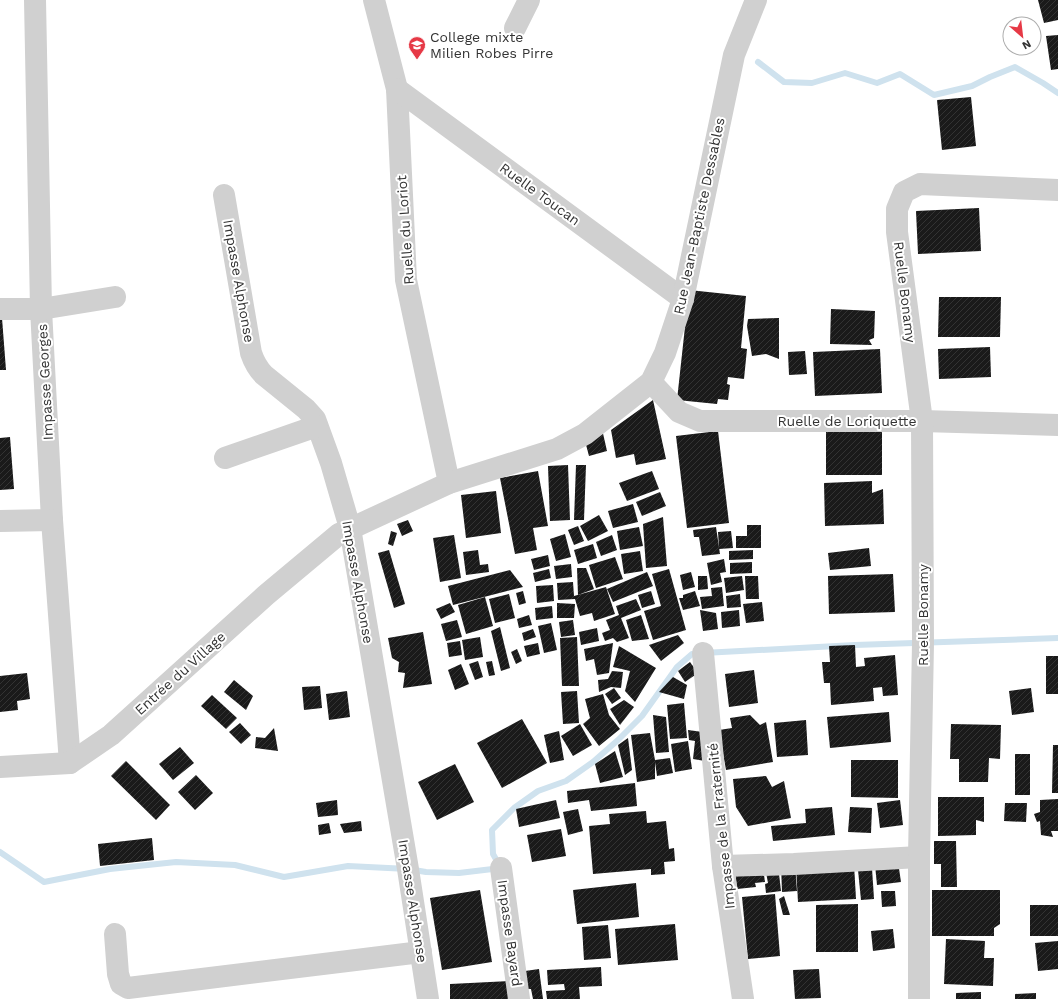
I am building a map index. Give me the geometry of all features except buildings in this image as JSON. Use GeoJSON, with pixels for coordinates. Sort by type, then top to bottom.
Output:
{"type":"FeatureCollection","features":[{"type":"Feature","properties":{"kind":"street","name":"Impasse Georges"},"geometry":{"type":"LineString","coordinates":[[34,0],[41,309],[52,520],[70,763]]}},
{"type":"Feature","properties":{"kind":"street","name":"Ruelle du Loriot"},"geometry":{"type":"LineString","coordinates":[[374,0],[397,90],[406,280],[449,484]]}},
{"type":"Feature","properties":{"kind":"street"},"geometry":{"type":"LineString","coordinates":[[515,28],[529,0]]}},
{"type":"Feature","properties":{"kind":"street","name":"Rue Jean-Baptiste Dessables"},"geometry":{"type":"LineString","coordinates":[[345,531],[449,484],[557,449],[585,434],[651,382],[665,353],[683,299],[734,55],[756,0]]}},
{"type":"Feature","properties":{"kind":"street","name":"Ruelle Toucan"},"geometry":{"type":"LineString","coordinates":[[397,90],[683,299]]}},
{"type":"Feature","properties":{"kind":"street","name":"Ruelle Bonamy"},"geometry":{"type":"LineString","coordinates":[[919,999],[919,857],[923,643],[922,421],[897,232],[897,209],[904,192],[920,184],[1058,190]]}},
{"type":"Feature","properties":{"kind":"street","name":"Impasse Alphonse"},"geometry":{"type":"LineString","coordinates":[[224,195],[251,353],[254,361],[258,370],[315,419],[331,463],[408,869],[428,999]]}},
{"type":"Feature","properties":{"kind":"street"},"geometry":{"type":"LineString","coordinates":[[0,309],[41,309],[115,296]]}},
{"type":"Feature","properties":{"kind":"street","name":"Ruelle de Loriquette"},"geometry":{"type":"LineString","coordinates":[[651,382],[679,412],[700,421],[922,421],[1058,425]]}},
{"type":"Feature","properties":{"kind":"street"},"geometry":{"type":"LineString","coordinates":[[225,458],[317,426]]}},
{"type":"Feature","properties":{"kind":"street"},"geometry":{"type":"LineString","coordinates":[[0,521],[52,520]]}},
{"type":"Feature","properties":{"kind":"street","name":"Entrée du Village"},"geometry":{"type":"LineString","coordinates":[[70,763],[111,735],[266,595],[345,531]]}},
{"type":"Feature","properties":{"kind":"street","name":"Impasse de la Fraternité"},"geometry":{"type":"LineString","coordinates":[[703,653],[723,866],[743,999]]}},
{"type":"Feature","properties":{"kind":"street"},"geometry":{"type":"LineString","coordinates":[[0,767],[70,763]]}},
{"type":"Feature","properties":{"kind":"street"},"geometry":{"type":"LineString","coordinates":[[723,866],[794,864],[919,857]]}},
{"type":"Feature","properties":{"kind":"street","name":"Impasse Bayard"},"geometry":{"type":"LineString","coordinates":[[501,868],[519,999]]}},
{"type":"Feature","properties":{"kind":"street"},"geometry":{"type":"LineString","coordinates":[[115,934],[118,974],[121,984],[128,988],[421,952]]}},
{"type":"Feature","properties":{"kind":"waterway"},"geometry":{"type":"LineString","coordinates":[[758,62],[784,82],[812,83],[845,73],[877,83],[900,74],[934,95],[972,86],[1015,67],[1058,93]]}},
{"type":"Feature","properties":{"kind":"waterway"},"geometry":{"type":"LineString","coordinates":[[0,852],[44,882],[110,869],[176,862],[235,865],[284,877],[348,866],[459,873],[501,868],[493,854],[492,830],[514,808],[538,791],[566,781],[593,762],[642,716],[677,667],[692,654],[855,645],[1058,638]]}},
{"type":"Feature","properties":{"kind":"place","name":"College mixte Milien Robes Pirre"},"geometry":{"type":"Point","coordinates":[417,60]}}]}
